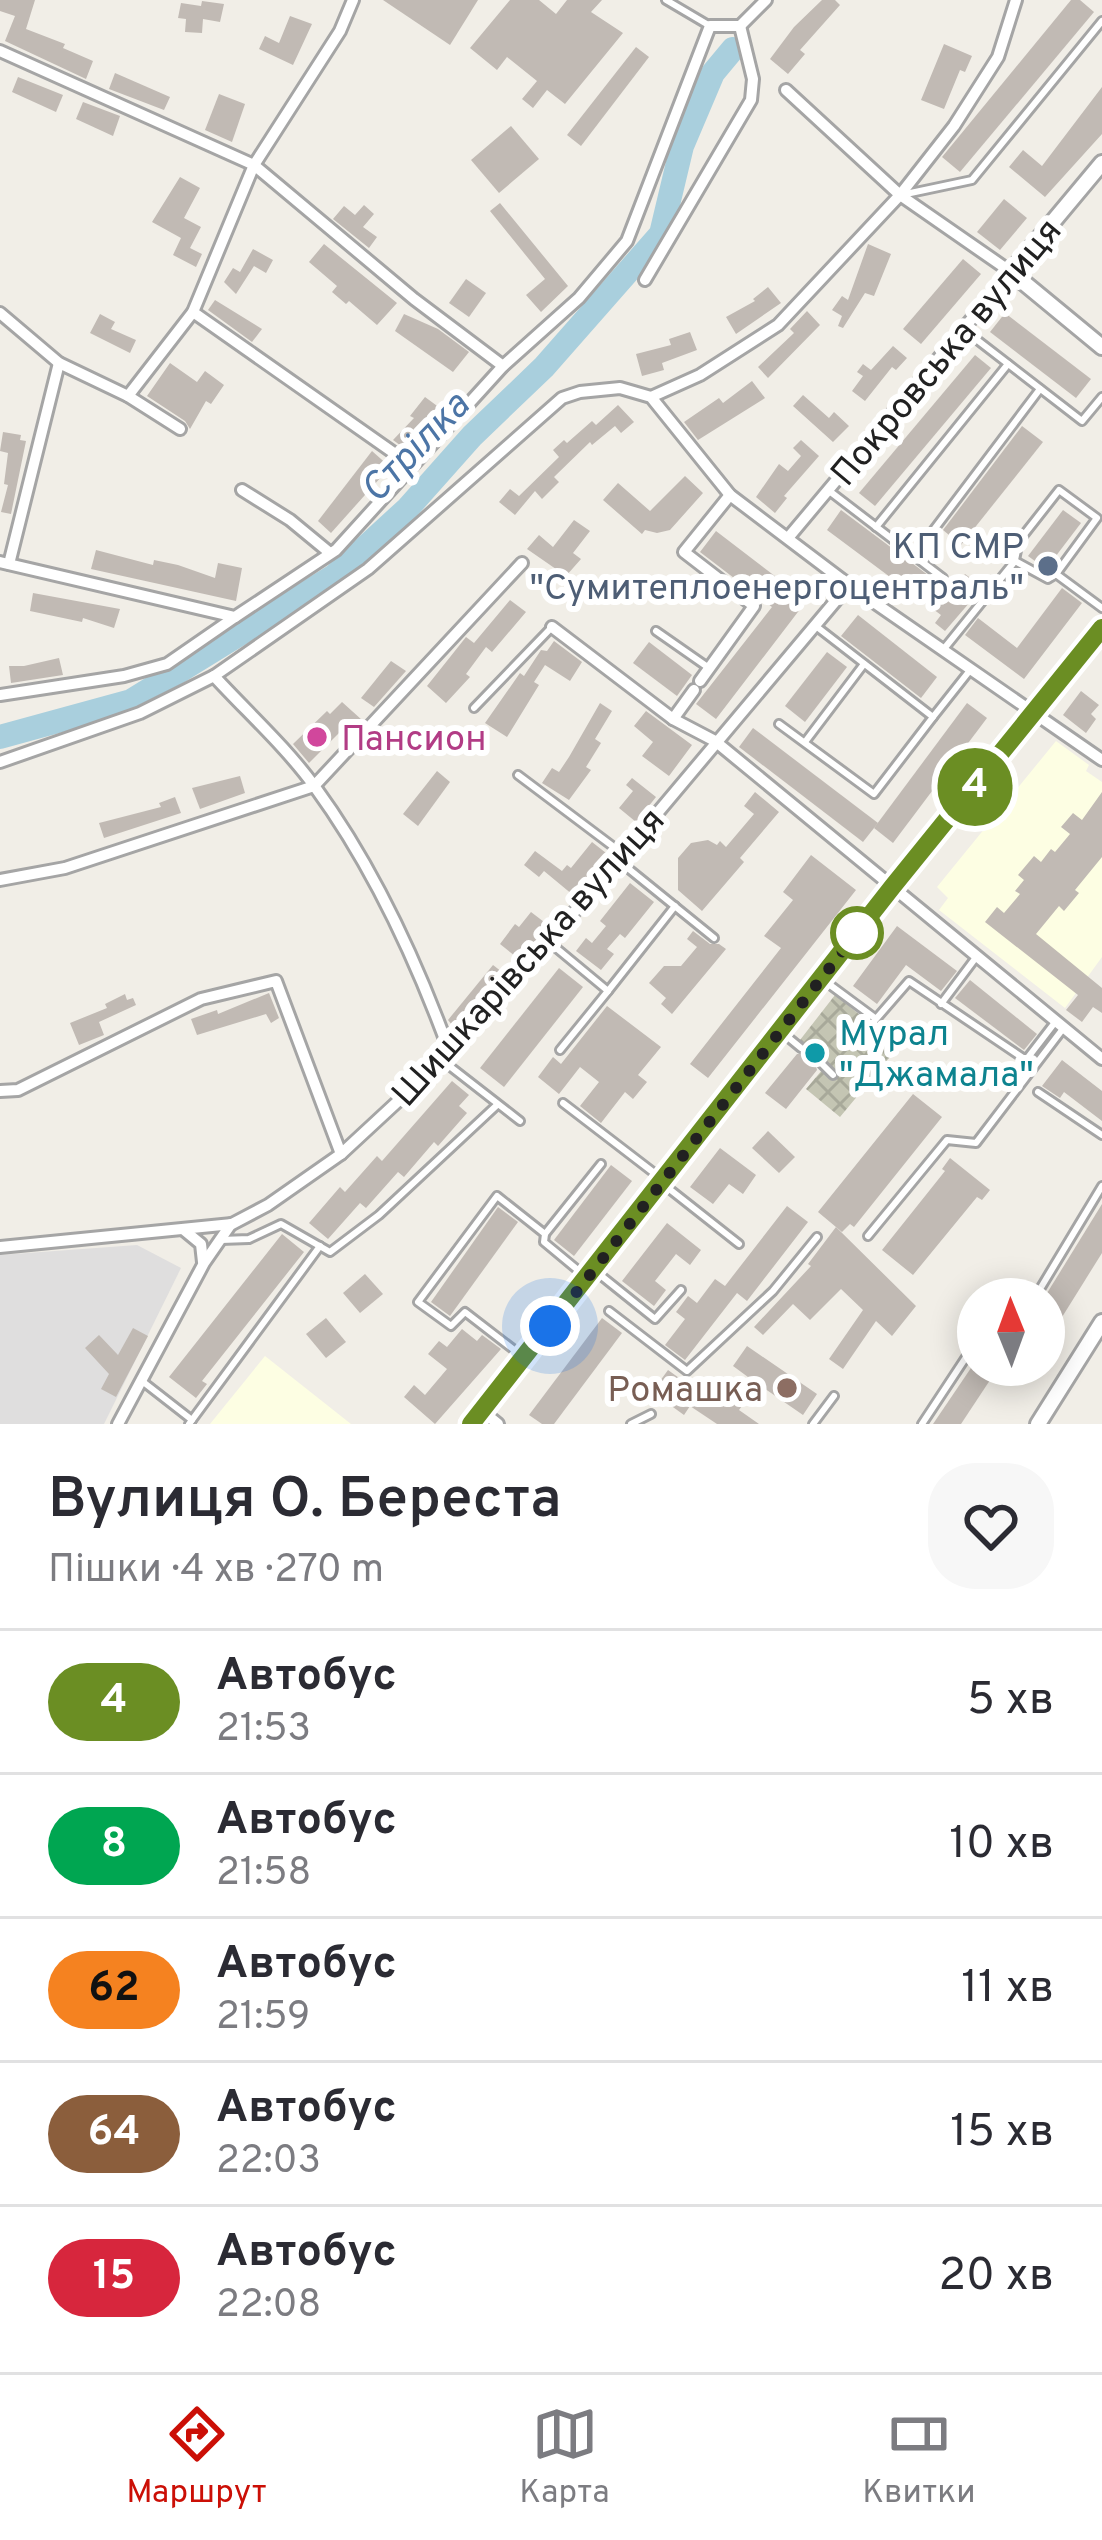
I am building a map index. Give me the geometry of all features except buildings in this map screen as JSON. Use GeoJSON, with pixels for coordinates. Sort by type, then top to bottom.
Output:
{"type":"FeatureCollection","features":[{"type":"Feature","properties":{"kind":"main road"},"geometry":{"type":"LineString","coordinates":[[477,1418],[893,886],[1102,628]]}},
{"type":"Feature","properties":{"kind":"street"},"geometry":{"type":"LineString","coordinates":[[128,396],[193,312],[254,165],[340,31],[353,0]]}},
{"type":"Feature","properties":{"kind":"street"},"geometry":{"type":"LineString","coordinates":[[0,695],[124,676],[167,664],[330,554],[503,366],[579,298],[627,241],[710,26],[740,26],[766,0]]}},
{"type":"Feature","properties":{"kind":"street"},"geometry":{"type":"LineString","coordinates":[[651,398],[700,375],[778,325],[900,195],[954,126],[998,57],[1016,0]]}},
{"type":"Feature","properties":{"kind":"street"},"geometry":{"type":"LineString","coordinates":[[645,280],[751,100],[753,79],[740,26]]}},
{"type":"Feature","properties":{"kind":"street"},"geometry":{"type":"LineString","coordinates":[[0,51],[254,165],[414,299],[503,366]]}},
{"type":"Feature","properties":{"kind":"street"},"geometry":{"type":"LineString","coordinates":[[786,89],[900,195],[1012,272],[1102,346]]}},
{"type":"Feature","properties":{"kind":"street","name":"Покровська вулиця"},"geometry":{"type":"LineString","coordinates":[[788,538],[1102,163]]}},
{"type":"Feature","properties":{"kind":"street"},"geometry":{"type":"LineString","coordinates":[[193,312],[410,466]]}},
{"type":"Feature","properties":{"kind":"street"},"geometry":{"type":"LineString","coordinates":[[0,313],[58,363],[128,396],[180,428]]}},
{"type":"Feature","properties":{"kind":"street"},"geometry":{"type":"LineString","coordinates":[[58,363],[4,563],[235,617]]}},
{"type":"Feature","properties":{"kind":"street"},"geometry":{"type":"LineString","coordinates":[[0,762],[140,713],[214,676],[368,569],[562,398],[620,388],[651,398],[730,495],[849,585],[1102,760]]}},
{"type":"Feature","properties":{"kind":"street"},"geometry":{"type":"LineString","coordinates":[[242,490],[290,520],[330,554]]}},
{"type":"Feature","properties":{"kind":"street"},"geometry":{"type":"LineString","coordinates":[[673,718],[754,606],[684,552],[730,495]]}},
{"type":"Feature","properties":{"kind":"street"},"geometry":{"type":"LineString","coordinates":[[0,880],[65,868],[314,786],[522,563]]}},
{"type":"Feature","properties":{"kind":"street","name":"Шишкарівська вулиця"},"geometry":{"type":"LineString","coordinates":[[0,1247],[232,1223],[268,1205],[341,1154],[446,1057],[549,942],[849,585]]}},
{"type":"Feature","properties":{"kind":"street"},"geometry":{"type":"LineString","coordinates":[[552,627],[673,718],[715,741],[1102,1059]]}},
{"type":"Feature","properties":{"kind":"street"},"geometry":{"type":"LineString","coordinates":[[214,676],[314,786],[423,979],[446,1057]]}},
{"type":"Feature","properties":{"kind":"street"},"geometry":{"type":"LineString","coordinates":[[0,1090],[18,1090],[201,999],[276,981],[341,1154]]}},
{"type":"Feature","properties":{"kind":"street"},"geometry":{"type":"LineString","coordinates":[[118,1424],[203,1263],[232,1223]]}},
{"type":"Feature","properties":{"kind":"street"},"geometry":{"type":"LineString","coordinates":[[181,1228],[197,1237],[203,1263]]}},
{"type":"Feature","properties":{"kind":"street"},"geometry":{"type":"LineString","coordinates":[[1038,1424],[1102,1322]]}},
{"type":"Feature","properties":{"kind":"street"},"geometry":{"type":"LineString","coordinates":[[477,1418],[498,1424]]}},
{"type":"Feature","properties":{"kind":"lane"},"geometry":{"type":"LineString","coordinates":[[666,0],[710,26]]}},
{"type":"Feature","properties":{"kind":"lane"},"geometry":{"type":"LineString","coordinates":[[900,195],[972,180],[1102,21]]}},
{"type":"Feature","properties":{"kind":"lane"},"geometry":{"type":"LineString","coordinates":[[963,329],[1082,422],[1102,397]]}},
{"type":"Feature","properties":{"kind":"lane"},"geometry":{"type":"LineString","coordinates":[[876,526],[1008,364]]}},
{"type":"Feature","properties":{"kind":"lane"},"geometry":{"type":"LineString","coordinates":[[914,556],[1040,388]]}},
{"type":"Feature","properties":{"kind":"lane"},"geometry":{"type":"LineString","coordinates":[[828,490],[943,578]]}},
{"type":"Feature","properties":{"kind":"lane"},"geometry":{"type":"LineString","coordinates":[[943,650],[1015,561],[1019,541],[1058,490],[1099,517],[1048,579],[1015,561]]}},
{"type":"Feature","properties":{"kind":"lane"},"geometry":{"type":"LineString","coordinates":[[1056,574],[1102,608]]}},
{"type":"Feature","properties":{"kind":"lane"},"geometry":{"type":"LineString","coordinates":[[814,625],[933,717]]}},
{"type":"Feature","properties":{"kind":"lane"},"geometry":{"type":"LineString","coordinates":[[474,708],[552,627]]}},
{"type":"Feature","properties":{"kind":"lane"},"geometry":{"type":"LineString","coordinates":[[656,631],[709,668]]}},
{"type":"Feature","properties":{"kind":"lane"},"geometry":{"type":"LineString","coordinates":[[805,742],[864,664]]}},
{"type":"Feature","properties":{"kind":"lane"},"geometry":{"type":"LineString","coordinates":[[779,724],[874,794],[971,669]]}},
{"type":"Feature","properties":{"kind":"lane"},"geometry":{"type":"LineString","coordinates":[[518,775],[714,938]]}},
{"type":"Feature","properties":{"kind":"lane"},"geometry":{"type":"LineString","coordinates":[[560,1050],[675,906]]}},
{"type":"Feature","properties":{"kind":"lane"},"geometry":{"type":"LineString","coordinates":[[549,942],[608,991]]}},
{"type":"Feature","properties":{"kind":"lane"},"geometry":{"type":"LineString","coordinates":[[941,1004],[977,956]]}},
{"type":"Feature","properties":{"kind":"lane"},"geometry":{"type":"LineString","coordinates":[[822,979],[877,1019],[909,981],[1026,1060],[1060,1024]]}},
{"type":"Feature","properties":{"kind":"lane"},"geometry":{"type":"LineString","coordinates":[[868,1236],[947,1139],[976,1143],[1060,1024]]}},
{"type":"Feature","properties":{"kind":"lane"},"geometry":{"type":"LineString","coordinates":[[781,1031],[801,1048]]}},
{"type":"Feature","properties":{"kind":"lane"},"geometry":{"type":"LineString","coordinates":[[446,1057],[520,1121]]}},
{"type":"Feature","properties":{"kind":"lane"},"geometry":{"type":"LineString","coordinates":[[822,1064],[832,1075]]}},
{"type":"Feature","properties":{"kind":"lane"},"geometry":{"type":"LineString","coordinates":[[1037,1092],[1102,1135]]}},
{"type":"Feature","properties":{"kind":"lane"},"geometry":{"type":"LineString","coordinates":[[563,1103],[740,1244]]}},
{"type":"Feature","properties":{"kind":"lane"},"geometry":{"type":"LineString","coordinates":[[217,1240],[249,1239],[281,1224],[330,1252],[379,1215],[497,1105]]}},
{"type":"Feature","properties":{"kind":"lane"},"geometry":{"type":"LineString","coordinates":[[601,1164],[544,1241],[655,1319],[681,1290]]}},
{"type":"Feature","properties":{"kind":"lane"},"geometry":{"type":"LineString","coordinates":[[1047,1278],[1102,1186]]}},
{"type":"Feature","properties":{"kind":"lane"},"geometry":{"type":"LineString","coordinates":[[524,1358],[465,1312],[451,1326],[418,1302],[497,1196],[545,1234]]}},
{"type":"Feature","properties":{"kind":"lane"},"geometry":{"type":"LineString","coordinates":[[609,1311],[687,1371],[773,1291],[817,1237]]}},
{"type":"Feature","properties":{"kind":"lane"},"geometry":{"type":"LineString","coordinates":[[140,1380],[190,1422],[320,1246]]}},
{"type":"Feature","properties":{"kind":"lane"},"geometry":{"type":"LineString","coordinates":[[922,1424],[957,1372]]}},
{"type":"Feature","properties":{"kind":"lane"},"geometry":{"type":"LineString","coordinates":[[813,1424],[834,1396]]}},
{"type":"Feature","properties":{"kind":"lane"},"geometry":{"type":"LineString","coordinates":[[631,1424],[651,1414]]}},
{"type":"Feature","properties":{"kind":"shaded area"},"geometry":{"type":"Polygon","coordinates":[[[1056,741],[1089,765],[1086,771],[1102,782],[1102,957],[1065,1008],[939,910],[948,898],[937,887],[1056,741]]]}},
{"type":"Feature","properties":{"kind":"shaded area"},"geometry":{"type":"Polygon","coordinates":[[[835,995],[899,1046],[840,1117],[806,1089],[828,1063],[800,1040],[835,995]]]}},
{"type":"Feature","properties":{"kind":"shaded area"},"geometry":{"type":"Polygon","coordinates":[[[137,1245],[181,1268],[104,1424],[0,1424],[0,1255],[137,1245]]]}},
{"type":"Feature","properties":{"kind":"shaded area"},"geometry":{"type":"Polygon","coordinates":[[[265,1356],[351,1424],[210,1424],[265,1356]]]}},
{"type":"Feature","properties":{"kind":"waterway","name":"Стрілка"},"geometry":{"type":"LineString","coordinates":[[0,737],[131,701],[334,576],[408,508],[472,436],[544,367],[661,234],[682,146],[713,73],[733,49]]}},
{"type":"Feature","properties":{"kind":"bus line","name":"4"},"geometry":{"type":"LineString","coordinates":[[471,1424],[1102,628]]}},
{"type":"Feature","properties":{"kind":"place","name":"КП СМР \"Сумитеплоенергоцентраль\""},"geometry":{"type":"Point","coordinates":[1048,566]}},
{"type":"Feature","properties":{"kind":"place","name":"Пансион"},"geometry":{"type":"Point","coordinates":[317,737]}},
{"type":"Feature","properties":{"kind":"place","name":"Мурал \"Джамала\""},"geometry":{"type":"Point","coordinates":[815,1053]}},
{"type":"Feature","properties":{"kind":"place","name":"Ромашка"},"geometry":{"type":"Point","coordinates":[787,1388]}},
{"type":"Feature","properties":{"kind":"route"},"geometry":{"type":"LineString","coordinates":[[550,1326],[857,933]]}}]}
